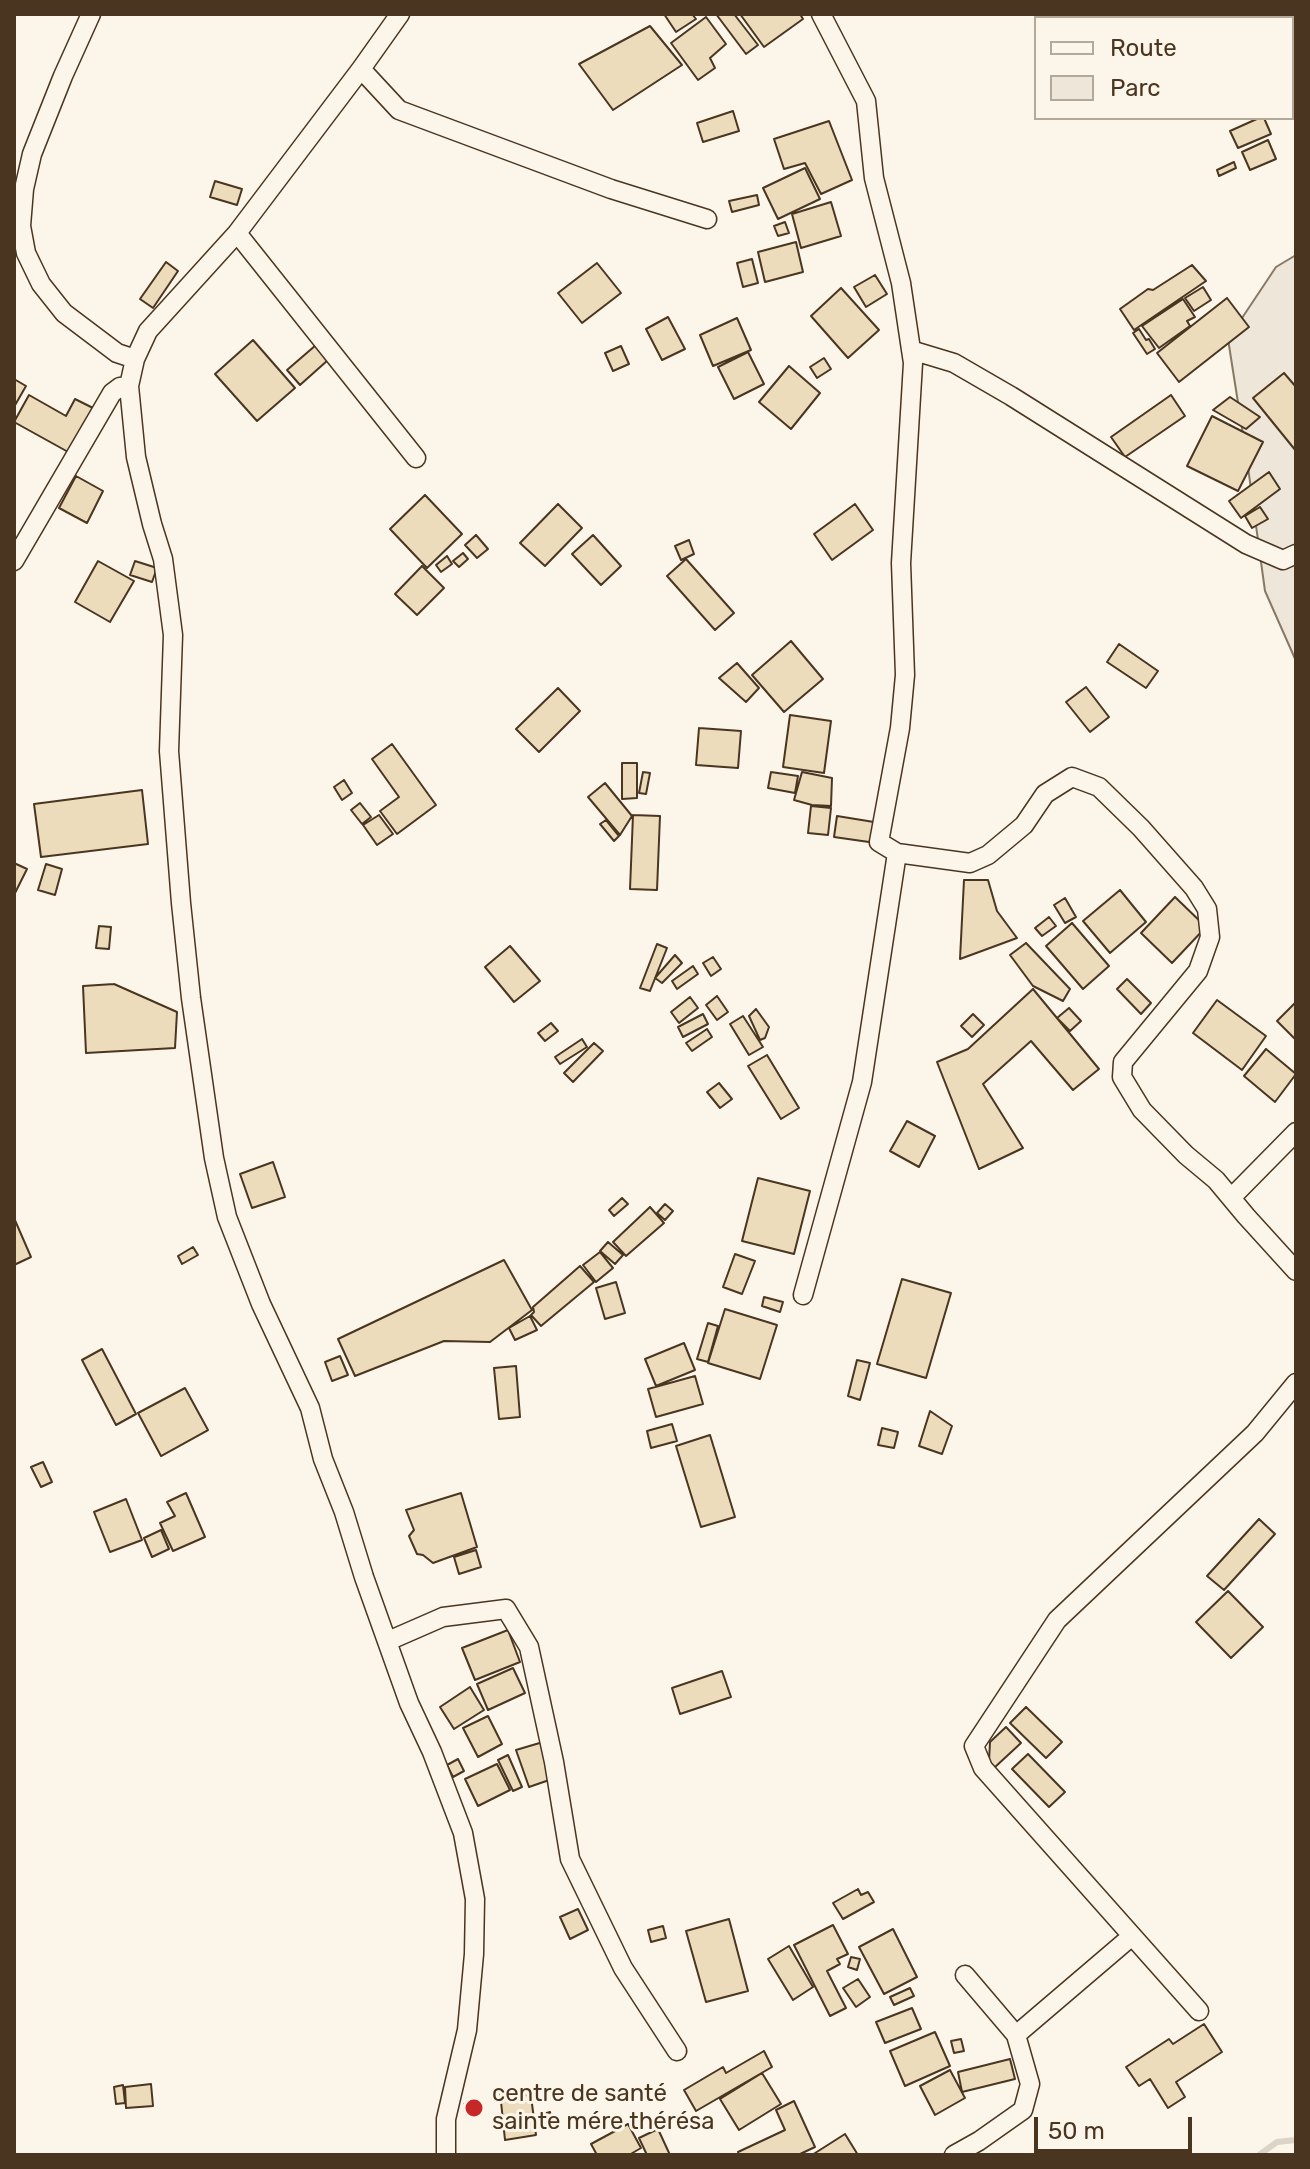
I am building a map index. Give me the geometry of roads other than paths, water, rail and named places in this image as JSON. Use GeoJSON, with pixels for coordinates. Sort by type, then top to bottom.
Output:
{"type":"FeatureCollection","features":[{"type":"Feature","properties":{"kind":"street"},"geometry":{"type":"LineString","coordinates":[[91,14],[32,154],[24,189],[19,244],[41,284],[64,313],[117,353],[135,359]]}},
{"type":"Feature","properties":{"kind":"street"},"geometry":{"type":"LineString","coordinates":[[400,14],[237,233],[148,331],[135,359],[129,386],[136,457],[163,559],[173,635],[169,751],[173,818],[191,998],[214,1158],[227,1217],[261,1304],[310,1408],[323,1459],[409,1703],[432,1752],[463,1833],[475,1899],[467,2030],[446,2119],[446,2155]]}},
{"type":"Feature","properties":{"kind":"street"},"geometry":{"type":"LineString","coordinates":[[821,14],[866,101],[874,178],[901,283],[913,363],[901,563],[905,675],[900,728],[879,842],[897,853],[970,863],[988,855],[1024,825],[1045,794],[1072,777],[1099,787],[1131,818],[1194,888],[1207,909],[1210,937],[1198,971],[1123,1062],[1122,1077],[1142,1110],[1186,1155],[1216,1180],[1296,1271]]}},
{"type":"Feature","properties":{"kind":"street"},"geometry":{"type":"LineString","coordinates":[[361,69],[399,110],[611,189],[707,219]]}},
{"type":"Feature","properties":{"kind":"street"},"geometry":{"type":"LineString","coordinates":[[237,233],[416,458]]}},
{"type":"Feature","properties":{"kind":"street"},"geometry":{"type":"LineString","coordinates":[[911,350],[954,363],[1246,544],[1283,560],[1296,554]]}},
{"type":"Feature","properties":{"kind":"street"},"geometry":{"type":"LineString","coordinates":[[14,561],[112,393],[120,387],[129,386]]}},
{"type":"Feature","properties":{"kind":"street"},"geometry":{"type":"LineString","coordinates":[[803,1295],[862,1082],[897,853]]}},
{"type":"Feature","properties":{"kind":"street"},"geometry":{"type":"LineString","coordinates":[[1231,1198],[1296,1132]]}},
{"type":"Feature","properties":{"kind":"street"},"geometry":{"type":"LineString","coordinates":[[1199,2011],[983,1768],[974,1746],[1057,1620],[1255,1433],[1296,1383]]}},
{"type":"Feature","properties":{"kind":"street"},"geometry":{"type":"LineString","coordinates":[[388,1641],[443,1617],[506,1609],[529,1647],[554,1762],[570,1859],[623,1968],[677,2051]]}},
{"type":"Feature","properties":{"kind":"street"},"geometry":{"type":"LineString","coordinates":[[1016,2035],[1132,1936]]}},
{"type":"Feature","properties":{"kind":"street"},"geometry":{"type":"LineString","coordinates":[[954,2155],[1023,2110],[1030,2084],[1016,2035],[965,1975]]}},
{"type":"Feature","properties":{"kind":"waterway"},"geometry":{"type":"LineString","coordinates":[[1259,2155],[1277,2142],[1296,2140]]}},
{"type":"Feature","properties":{"kind":"place","name":"centre de santé sainte mére thérésa"},"geometry":{"type":"Point","coordinates":[474,2108]}}]}
